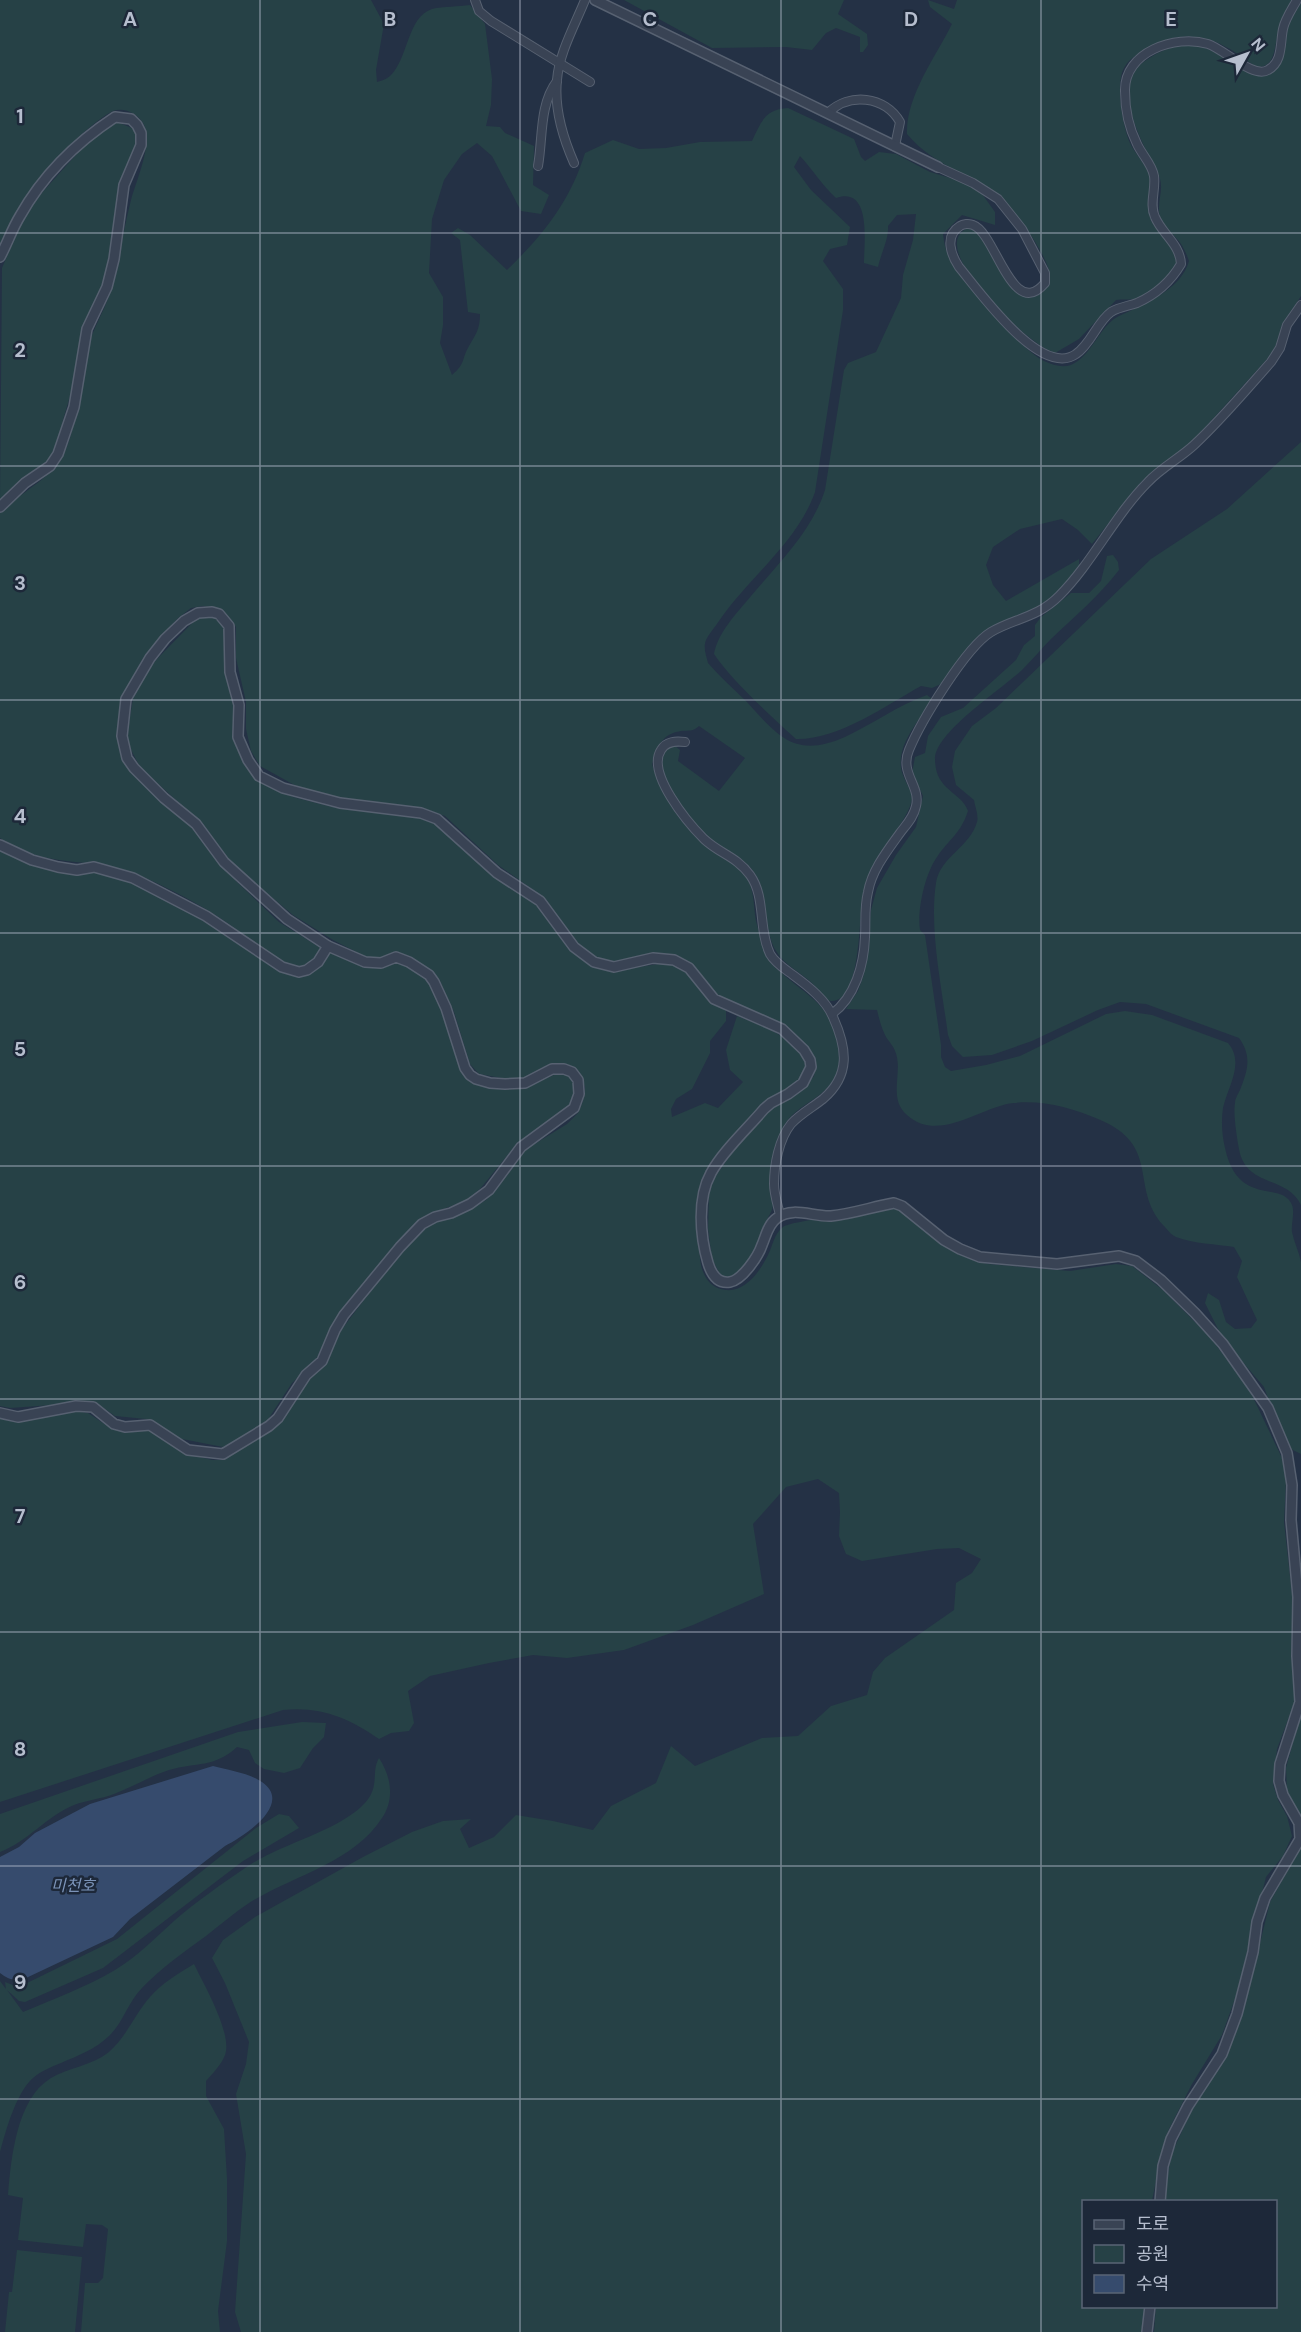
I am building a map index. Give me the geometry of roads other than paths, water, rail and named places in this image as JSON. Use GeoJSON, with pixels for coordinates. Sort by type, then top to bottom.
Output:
{"type":"FeatureCollection","features":[{"type":"Feature","properties":{"kind":"street"},"geometry":{"type":"LineString","coordinates":[[475,0],[479,11],[491,21],[590,82]]}},
{"type":"Feature","properties":{"kind":"street"},"geometry":{"type":"LineString","coordinates":[[573,163],[563,137],[557,81],[560,64],[585,0]]}},
{"type":"Feature","properties":{"kind":"street"},"geometry":{"type":"LineString","coordinates":[[595,0],[987,191],[1013,216],[1045,273],[1045,284],[1029,293],[1020,290],[1002,269],[993,246],[983,231],[972,224],[962,225],[953,232],[951,238],[953,257],[959,267],[1023,340],[1058,360],[1068,359],[1082,349],[1110,313],[1156,292],[1181,264],[1180,255],[1153,211],[1154,174],[1137,145],[1129,124],[1126,75],[1138,60],[1165,44],[1182,41],[1208,44],[1250,70],[1266,72],[1280,54],[1283,28],[1297,0]]}},
{"type":"Feature","properties":{"kind":"street"},"geometry":{"type":"LineString","coordinates":[[538,166],[544,112],[551,88],[557,81]]}},
{"type":"Feature","properties":{"kind":"street"},"geometry":{"type":"LineString","coordinates":[[828,113],[836,105],[855,98],[880,103],[896,114],[900,122],[895,146]]}},
{"type":"Feature","properties":{"kind":"street"},"geometry":{"type":"LineString","coordinates":[[0,257],[20,215],[67,155],[88,135],[115,117],[131,119],[141,133],[141,145],[124,185],[114,259],[107,287],[87,329],[74,407],[58,454],[50,466],[24,483],[0,507]]}},
{"type":"Feature","properties":{"kind":"street"},"geometry":{"type":"LineString","coordinates":[[832,1014],[843,1006],[857,978],[865,939],[868,890],[877,867],[912,818],[916,807],[917,797],[905,766],[908,752],[928,712],[950,679],[988,634],[1034,615],[1047,607],[1066,589],[1149,480],[1196,443],[1271,362],[1280,348],[1287,325],[1301,304]]}},
{"type":"Feature","properties":{"kind":"street"},"geometry":{"type":"LineString","coordinates":[[0,1413],[18,1417],[76,1406],[93,1407],[114,1424],[125,1427],[150,1425],[188,1450],[224,1454],[278,1418],[301,1383],[322,1361],[344,1315],[400,1246],[435,1216],[451,1213],[470,1204],[489,1190],[521,1147],[574,1108],[579,1094],[578,1080],[572,1072],[564,1069],[552,1069],[525,1083],[515,1084],[490,1083],[470,1075],[465,1068],[439,991],[429,975],[396,957],[371,964],[328,946],[287,919],[244,882],[224,862],[196,824],[134,768],[127,758],[122,736],[126,699],[140,674],[165,639],[184,621],[198,613],[212,612],[219,614],[229,626],[230,672],[238,694],[239,705],[238,737],[248,760],[260,776],[283,788],[340,803],[421,813],[437,819],[497,873],[540,901],[574,947],[594,962],[614,967],[653,958],[674,960],[689,968],[714,999],[782,1029],[810,1060],[809,1075],[795,1089],[771,1102],[721,1159],[711,1173],[704,1190],[702,1222],[706,1257],[711,1273],[722,1282],[732,1282],[740,1276],[762,1246],[765,1234],[774,1219],[780,1215],[798,1212],[829,1216],[894,1203],[902,1206],[944,1240],[980,1257],[1057,1264],[1119,1256],[1129,1257],[1161,1280],[1223,1344],[1268,1408],[1287,1453],[1292,1485],[1291,1520],[1298,1597],[1297,1656],[1300,1673],[1300,1702],[1280,1764],[1279,1781],[1283,1795],[1299,1823],[1300,1839],[1265,1898],[1257,1922],[1253,1952],[1237,2014],[1222,2054],[1188,2106],[1171,2139],[1163,2166],[1160,2200]]}},
{"type":"Feature","properties":{"kind":"street"},"geometry":{"type":"LineString","coordinates":[[685,742],[675,741],[666,744],[660,750],[658,767],[664,785],[677,806],[706,840],[738,861],[752,878],[758,895],[765,940],[771,955],[780,966],[815,992],[832,1014],[840,1033],[844,1052],[843,1074],[837,1086],[792,1123],[783,1137],[774,1186],[780,1215]]}},
{"type":"Feature","properties":{"kind":"street"},"geometry":{"type":"LineString","coordinates":[[0,844],[32,860],[58,867],[77,870],[94,867],[133,878],[206,916],[282,967],[299,972],[307,970],[318,962],[328,946]]}},
{"type":"Feature","properties":{"kind":"street"},"geometry":{"type":"LineString","coordinates":[[1148,2332],[1150,2308]]}},
{"type":"Feature","properties":{"kind":"water","name":"미천호"},"geometry":{"type":"Polygon","coordinates":[[[213,1766],[251,1776],[262,1782],[270,1791],[272,1800],[269,1810],[253,1828],[225,1846],[130,1919],[113,1937],[26,1978],[12,1979],[0,1973],[0,1857],[19,1847],[35,1833],[90,1804],[213,1766]]]}}]}
